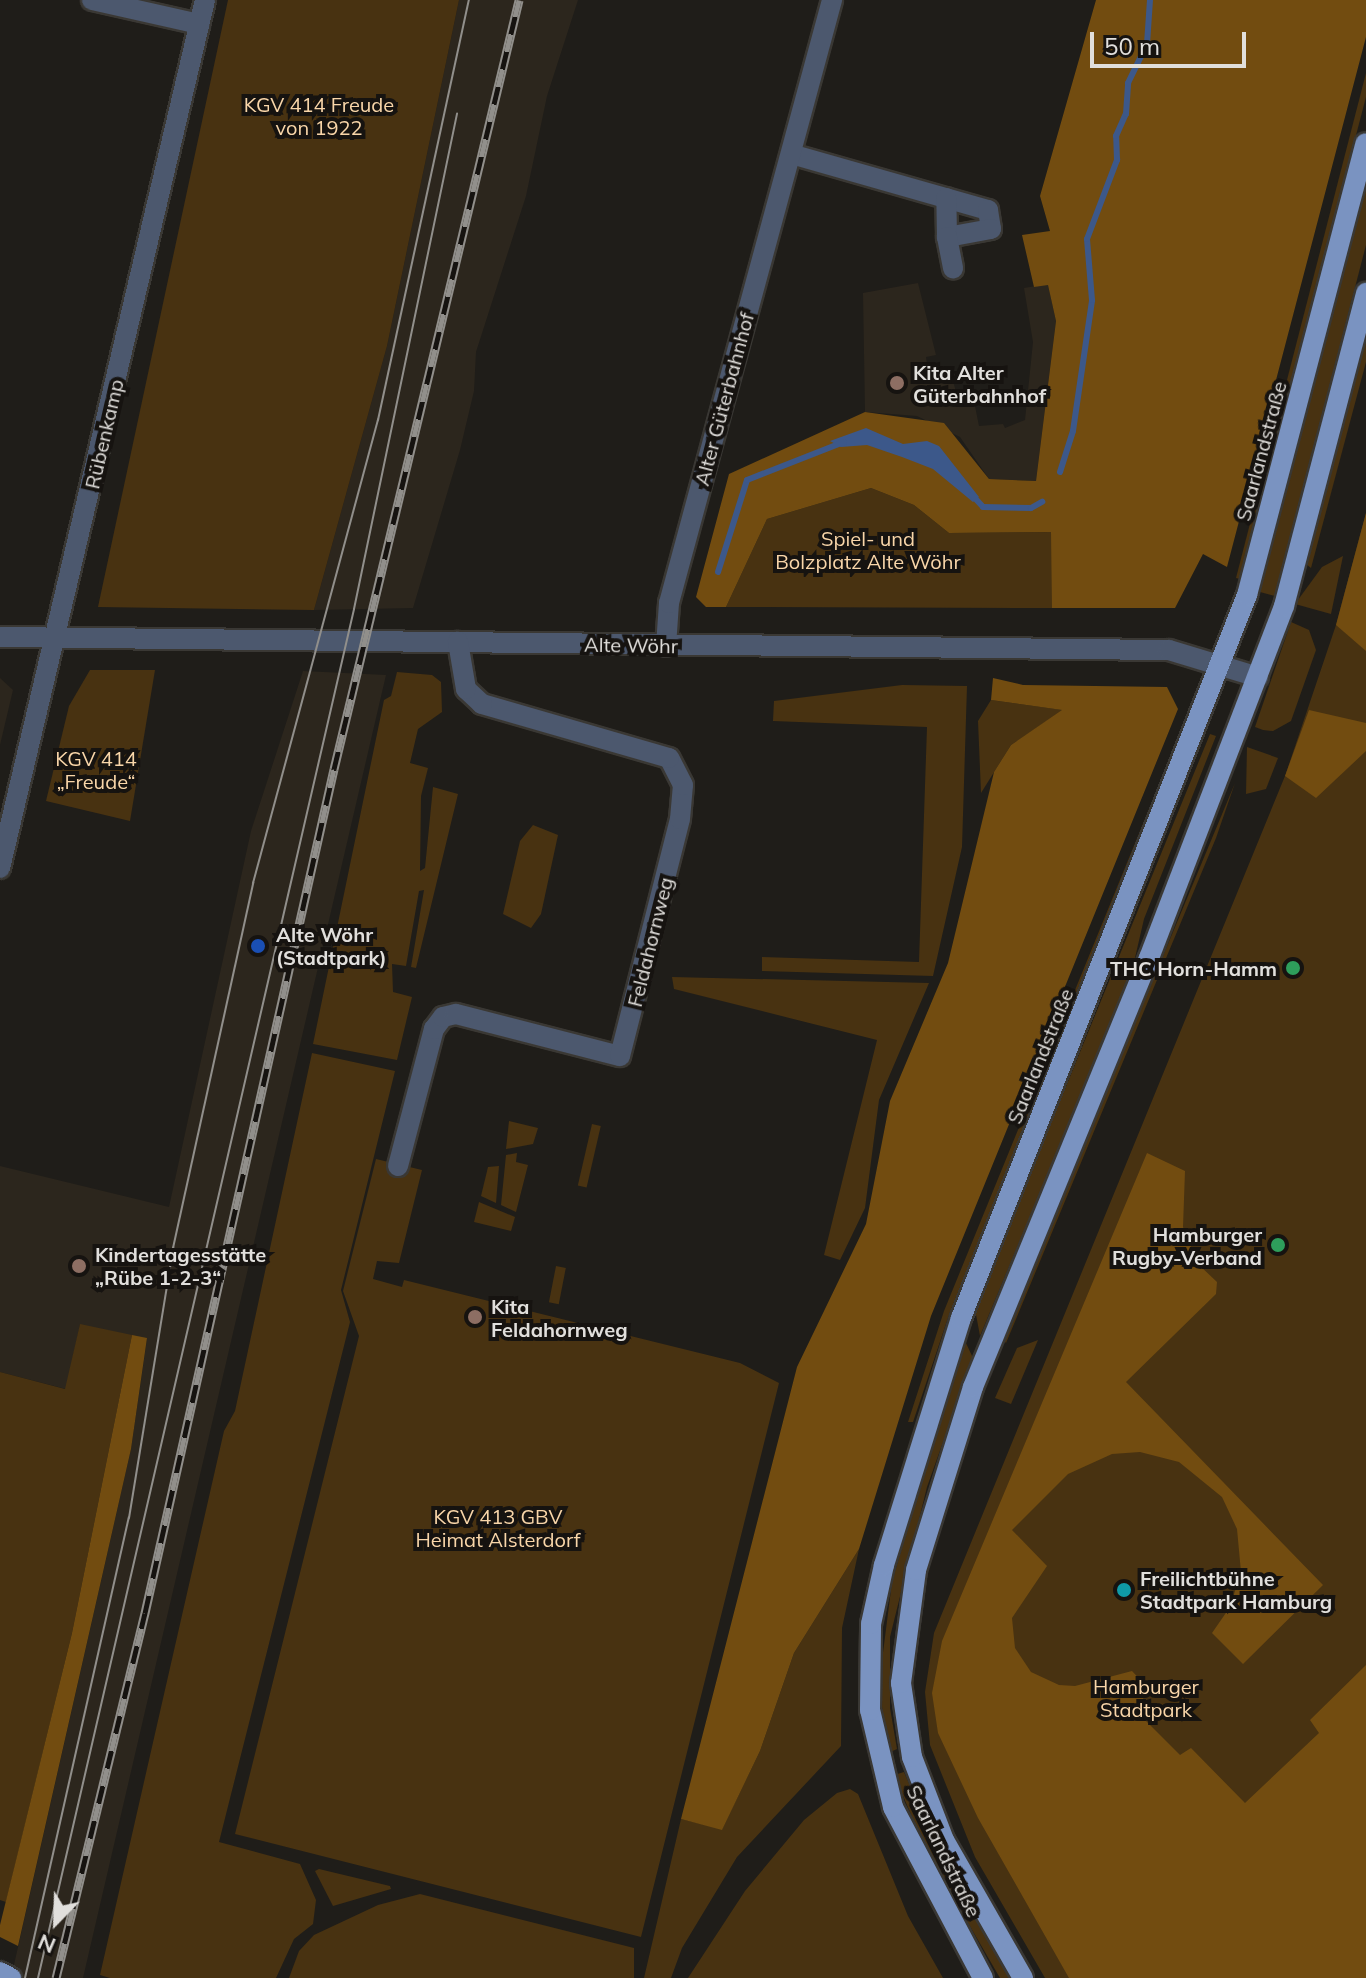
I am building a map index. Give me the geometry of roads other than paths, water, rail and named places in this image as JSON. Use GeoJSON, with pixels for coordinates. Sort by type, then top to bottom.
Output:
{"type":"FeatureCollection","features":[{"type":"Feature","properties":{"kind":"main road","name":"Saarlandstraße"},"geometry":{"type":"LineString","coordinates":[[983,1978],[893,1807],[870,1710],[871,1624],[887,1555],[961,1318],[1223,664],[1251,582],[1366,143]]}},
{"type":"Feature","properties":{"kind":"main road","name":"Saarlandstraße"},"geometry":{"type":"LineString","coordinates":[[1023,1978],[922,1792],[902,1706],[903,1637],[916,1570],[953,1440],[1258,677],[1290,586],[1366,293]]}},
{"type":"Feature","properties":{"kind":"main road"},"geometry":{"type":"LineString","coordinates":[[0,1972],[11,1978]]}},
{"type":"Feature","properties":{"kind":"street"},"geometry":{"type":"LineString","coordinates":[[92,0],[199,24]]}},
{"type":"Feature","properties":{"kind":"street","name":"Rübenkamp"},"geometry":{"type":"LineString","coordinates":[[0,868],[205,0]]}},
{"type":"Feature","properties":{"kind":"street","name":"Alter Güterbahnhof"},"geometry":{"type":"LineString","coordinates":[[666,646],[669,603],[832,0]]}},
{"type":"Feature","properties":{"kind":"street"},"geometry":{"type":"LineString","coordinates":[[791,154],[988,210],[991,229],[947,237]]}},
{"type":"Feature","properties":{"kind":"street"},"geometry":{"type":"LineString","coordinates":[[946,198],[947,237],[953,268]]}},
{"type":"Feature","properties":{"kind":"street","name":"Alte Wöhr"},"geometry":{"type":"LineString","coordinates":[[0,637],[1169,650],[1258,677]]}},
{"type":"Feature","properties":{"kind":"street","name":"Feldahornweg"},"geometry":{"type":"LineString","coordinates":[[398,1166],[434,1029],[443,1017],[456,1014],[620,1056],[680,819],[683,785],[669,758],[482,704],[466,689],[458,642]]}},
{"type":"Feature","properties":{"kind":"water"},"geometry":{"type":"Polygon","coordinates":[[[866,428],[903,444],[927,441],[939,446],[979,497],[973,502],[933,469],[902,457],[867,445],[841,447],[830,441],[866,428]]]}},
{"type":"Feature","properties":{"kind":"waterway"},"geometry":{"type":"LineString","coordinates":[[1060,472],[1073,431],[1092,300],[1087,239],[1117,160],[1116,136],[1126,114],[1128,83],[1147,44],[1150,0]]}},
{"type":"Feature","properties":{"kind":"waterway"},"geometry":{"type":"LineString","coordinates":[[718,572],[747,480],[844,442]]}},
{"type":"Feature","properties":{"kind":"waterway"},"geometry":{"type":"LineString","coordinates":[[972,495],[983,507],[1031,508],[1042,502]]}},
{"type":"Feature","properties":{"kind":"tram line"},"geometry":{"type":"LineString","coordinates":[[25,1978],[129,1518],[173,1248],[253,883],[378,420],[469,0]]}},
{"type":"Feature","properties":{"kind":"tram line"},"geometry":{"type":"LineString","coordinates":[[38,1978],[354,609],[457,114]]}},
{"type":"Feature","properties":{"kind":"railway"},"geometry":{"type":"LineString","coordinates":[[56,1978],[145,1613],[334,769],[519,0]]}},
{"type":"Feature","properties":{"kind":"place","name":"Kita Alter Güterbahnhof"},"geometry":{"type":"Point","coordinates":[897,383]}},
{"type":"Feature","properties":{"kind":"place","name":"Alte Wöhr (Stadtpark)"},"geometry":{"type":"Point","coordinates":[258,946]}},
{"type":"Feature","properties":{"kind":"place","name":"THC Horn-Hamm"},"geometry":{"type":"Point","coordinates":[1293,968]}},
{"type":"Feature","properties":{"kind":"place","name":"Hamburger Rugby-Verband"},"geometry":{"type":"Point","coordinates":[1278,1245]}},
{"type":"Feature","properties":{"kind":"place","name":"Kindertagesstätte „Rübe 1-2-3“"},"geometry":{"type":"Point","coordinates":[79,1266]}},
{"type":"Feature","properties":{"kind":"place","name":"Kita Feldahornweg"},"geometry":{"type":"Point","coordinates":[475,1317]}},
{"type":"Feature","properties":{"kind":"place","name":"Freilichtbühne Stadtpark Hamburg"},"geometry":{"type":"Point","coordinates":[1124,1590]}},
{"type":"Feature","properties":{"kind":"park label","name":"KGV 414 Freude von 1922"},"geometry":{"type":"Point","coordinates":[319,116]}},
{"type":"Feature","properties":{"kind":"park label","name":"Spiel- und Bolzplatz Alte Wöhr"},"geometry":{"type":"Point","coordinates":[868,550]}},
{"type":"Feature","properties":{"kind":"park label","name":"KGV 414 „Freude“"},"geometry":{"type":"Point","coordinates":[96,770]}},
{"type":"Feature","properties":{"kind":"park label","name":"KGV 413 GBV Heimat Alsterdorf"},"geometry":{"type":"Point","coordinates":[498,1528]}},
{"type":"Feature","properties":{"kind":"park label","name":"Hamburger Stadtpark"},"geometry":{"type":"Point","coordinates":[1146,1698]}}]}
